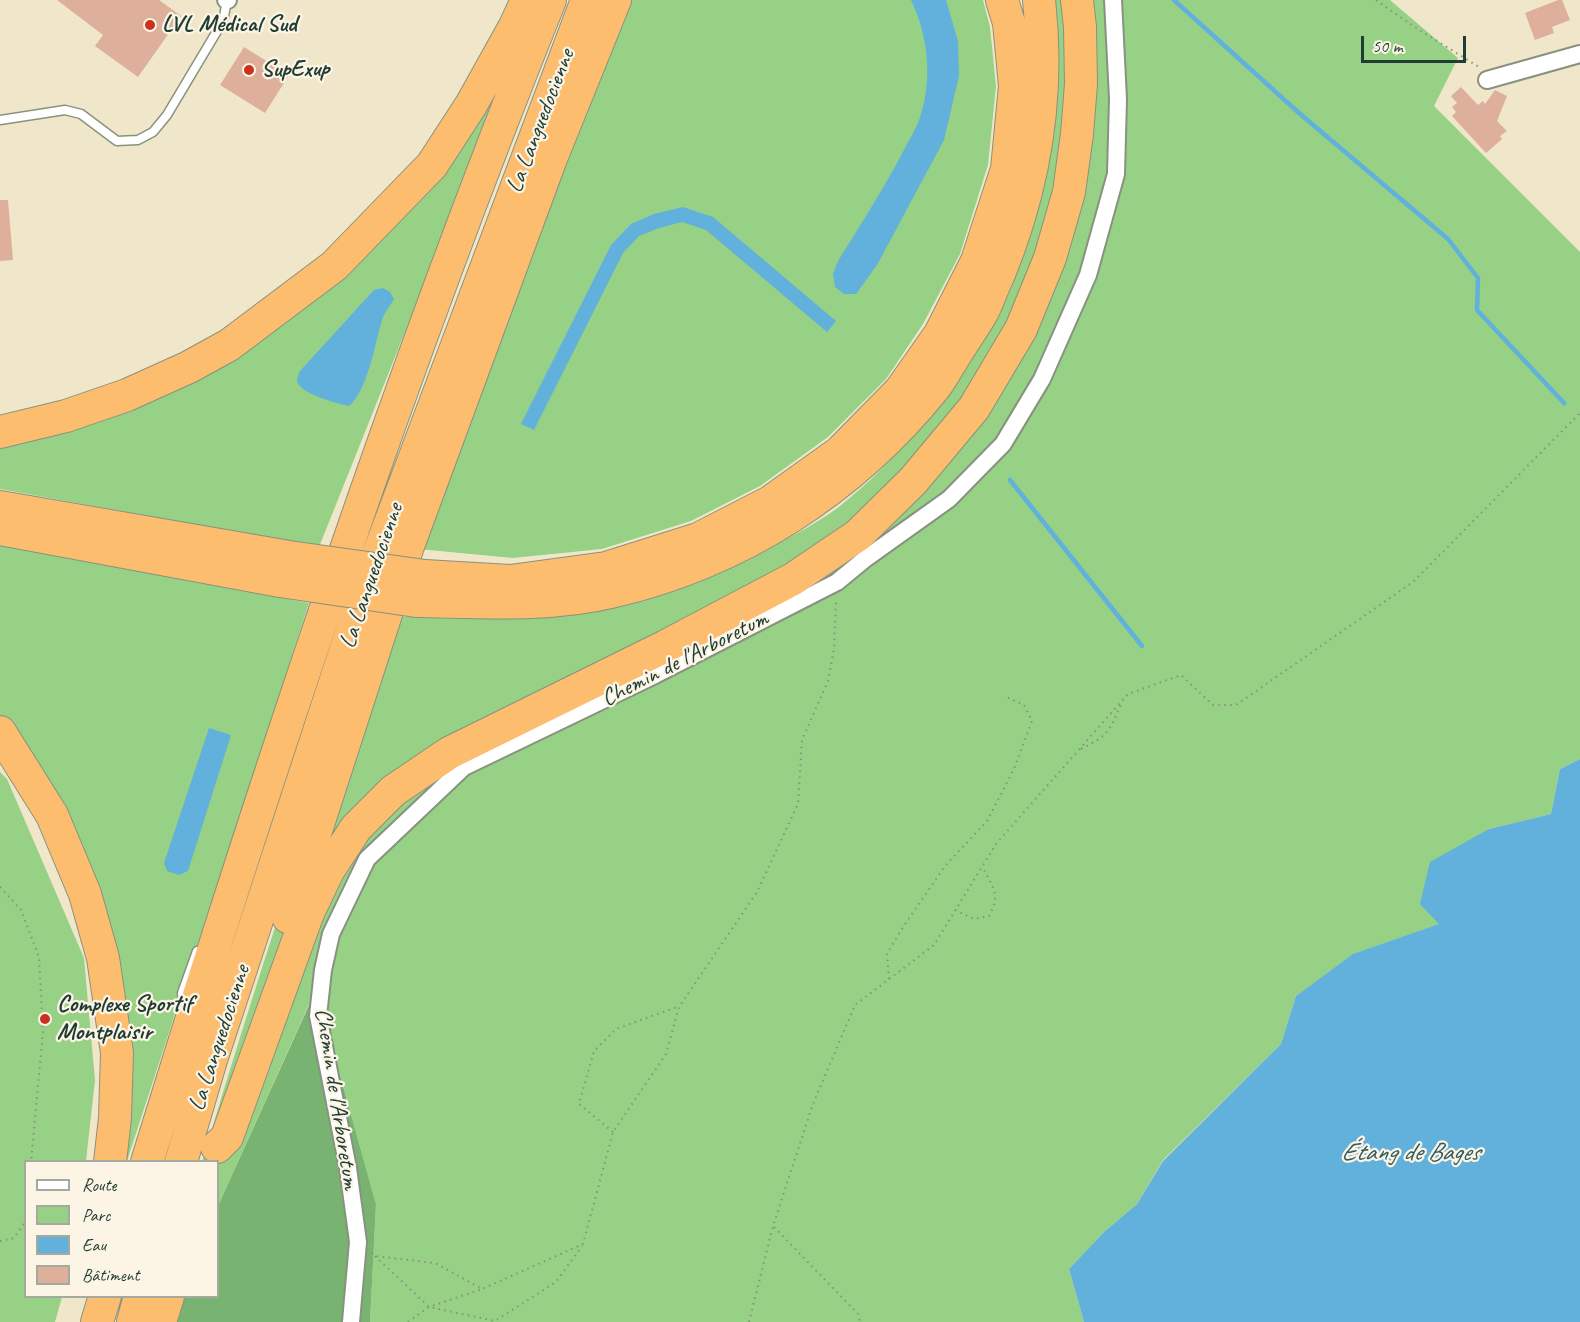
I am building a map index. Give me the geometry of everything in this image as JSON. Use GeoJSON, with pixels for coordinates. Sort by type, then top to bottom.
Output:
{"type":"FeatureCollection","features":[{"type":"Feature","properties":{"kind":"highway"},"geometry":{"type":"LineString","coordinates":[[0,432],[66,416],[127,395],[189,367],[229,345],[334,266],[432,165],[471,105],[527,0]]}},
{"type":"Feature","properties":{"kind":"highway","name":"La Languedocienne"},"geometry":{"type":"LineString","coordinates":[[147,1160],[219,916],[359,509],[454,244],[550,0]]}},
{"type":"Feature","properties":{"kind":"highway","name":"La Languedocienne"},"geometry":{"type":"LineString","coordinates":[[181,1160],[211,1060],[369,579],[587,0]]}},
{"type":"Feature","properties":{"kind":"highway"},"geometry":{"type":"LineString","coordinates":[[215,1154],[311,843],[408,546],[550,161],[615,0]]}},
{"type":"Feature","properties":{"kind":"highway"},"geometry":{"type":"LineString","coordinates":[[420,589],[510,581],[606,567],[698,539],[770,502],[840,452],[900,391],[940,334],[977,261],[1007,169],[1015,86],[1008,23],[1002,0]]}},
{"type":"Feature","properties":{"kind":"highway"},"geometry":{"type":"LineString","coordinates":[[0,529],[420,589],[554,601],[610,592],[660,578],[710,560],[768,531],[827,493],[879,448],[936,386],[983,311],[1012,241],[1030,181],[1039,129],[1043,86],[1039,0]]}},
{"type":"Feature","properties":{"kind":"highway"},"geometry":{"type":"LineString","coordinates":[[215,1154],[227,1137],[308,913],[328,871],[356,828],[393,791],[449,753],[666,646],[793,579],[858,535],[913,481],[974,408],[1021,329],[1050,258],[1069,192],[1077,134],[1080,84],[1080,27],[1077,0]]}},
{"type":"Feature","properties":{"kind":"highway"},"geometry":{"type":"LineString","coordinates":[[0,507],[285,569]]}},
{"type":"Feature","properties":{"kind":"highway"},"geometry":{"type":"LineString","coordinates":[[0,732],[52,815],[84,894],[103,958],[117,1053],[115,1118],[110,1160]]}},
{"type":"Feature","properties":{"kind":"highway"},"geometry":{"type":"LineString","coordinates":[[80,1322],[86,1298]]}},
{"type":"Feature","properties":{"kind":"highway"},"geometry":{"type":"LineString","coordinates":[[98,1322],[104,1298]]}},
{"type":"Feature","properties":{"kind":"highway"},"geometry":{"type":"LineString","coordinates":[[133,1322],[140,1298]]}},
{"type":"Feature","properties":{"kind":"highway"},"geometry":{"type":"LineString","coordinates":[[160,1322],[167,1298]]}},
{"type":"Feature","properties":{"kind":"street","name":"Chemin de l'Arboretum"},"geometry":{"type":"LineString","coordinates":[[351,1322],[358,1242],[348,1168],[318,1016],[323,970],[331,934],[367,859],[464,767],[645,680],[837,582],[865,559],[949,499],[1003,444],[1042,380],[1088,275],[1116,174],[1118,99],[1113,0]]}},
{"type":"Feature","properties":{"kind":"street"},"geometry":{"type":"LineString","coordinates":[[1487,80],[1580,54]]}},
{"type":"Feature","properties":{"kind":"lane"},"geometry":{"type":"LineString","coordinates":[[0,120],[64,110],[81,114],[117,141],[138,140],[153,132],[167,115],[223,21],[227,0]]}},
{"type":"Feature","properties":{"kind":"lane"},"geometry":{"type":"LineString","coordinates":[[185,1038],[182,993],[199,945]]}},
{"type":"Feature","properties":{"kind":"path"},"geometry":{"type":"LineString","coordinates":[[1376,0],[1413,27],[1477,65],[1487,80]]}},
{"type":"Feature","properties":{"kind":"path"},"geometry":{"type":"LineString","coordinates":[[748,1322],[774,1226],[813,1104],[855,1005],[934,945],[996,844],[1128,694],[1181,675],[1213,705],[1236,705],[1413,582],[1580,413]]}},
{"type":"Feature","properties":{"kind":"path"},"geometry":{"type":"LineString","coordinates":[[358,1242],[429,1307],[495,1321],[556,1282],[583,1244],[613,1132],[666,1054],[678,1007],[757,891],[798,804],[802,741],[828,681],[834,649],[837,582]]}},
{"type":"Feature","properties":{"kind":"path"},"geometry":{"type":"LineString","coordinates":[[889,979],[887,954],[903,927],[945,866],[987,820],[1014,769],[1032,721],[1024,705],[1004,696]]}},
{"type":"Feature","properties":{"kind":"path"},"geometry":{"type":"LineString","coordinates":[[1078,750],[1103,738],[1111,729],[1123,700]]}},
{"type":"Feature","properties":{"kind":"path"},"geometry":{"type":"LineString","coordinates":[[955,910],[974,920],[989,916],[994,906],[995,889],[982,867]]}},
{"type":"Feature","properties":{"kind":"path"},"geometry":{"type":"LineString","coordinates":[[0,887],[21,910],[39,957],[43,1031],[31,1160]]}},
{"type":"Feature","properties":{"kind":"path"},"geometry":{"type":"LineString","coordinates":[[613,1132],[579,1104],[594,1051],[616,1029],[678,1007]]}},
{"type":"Feature","properties":{"kind":"path"},"geometry":{"type":"LineString","coordinates":[[0,1241],[14,1238],[24,1223]]}},
{"type":"Feature","properties":{"kind":"path"},"geometry":{"type":"LineString","coordinates":[[774,1226],[858,1314],[860,1322]]}},
{"type":"Feature","properties":{"kind":"path"},"geometry":{"type":"LineString","coordinates":[[408,1322],[429,1307],[482,1289],[583,1244]]}},
{"type":"Feature","properties":{"kind":"path"},"geometry":{"type":"LineString","coordinates":[[375,1256],[435,1263],[482,1289]]}},
{"type":"Feature","properties":{"kind":"green space"},"geometry":{"type":"Polygon","coordinates":[[[631,0],[983,0],[990,27],[996,86],[988,165],[960,254],[923,324],[886,379],[828,437],[760,486],[691,521],[602,549],[513,558],[408,548],[564,151],[631,0]]]}},
{"type":"Feature","properties":{"kind":"green space"},"geometry":{"type":"Polygon","coordinates":[[[1052,0],[1390,0],[1458,58],[1434,106],[1580,252],[1580,759],[1560,769],[1551,814],[1489,829],[1440,924],[1354,954],[1296,996],[1281,1044],[1163,1160],[1137,1204],[1104,1232],[1069,1269],[1084,1322],[370,1322],[376,1204],[324,1018],[318,984],[219,1204],[219,1160],[203,1160],[288,887],[380,615],[465,619],[523,617],[624,605],[696,581],[738,563],[786,539],[840,506],[881,469],[919,429],[954,384],[983,337],[1009,287],[1029,235],[1044,182],[1054,127],[1055,48],[1052,0]]]}},
{"type":"Feature","properties":{"kind":"green space"},"geometry":{"type":"Polygon","coordinates":[[[515,57],[319,547],[0,489],[0,445],[235,355],[515,57]]]}},
{"type":"Feature","properties":{"kind":"green space"},"geometry":{"type":"Polygon","coordinates":[[[0,544],[309,603],[127,1160],[125,1160],[112,956],[0,717],[0,544]]]}},
{"type":"Feature","properties":{"kind":"green space","name":"Complexe Sportif Montplaisir"},"geometry":{"type":"Polygon","coordinates":[[[0,772],[7,779],[84,958],[95,1080],[86,1160],[24,1160],[24,1298],[62,1298],[55,1322],[0,1322],[0,772]]]}},
{"type":"Feature","properties":{"kind":"green space"},"geometry":{"type":"Polygon","coordinates":[[[319,983],[324,1018],[376,1204],[370,1322],[173,1322],[181,1298],[219,1298],[219,1204],[319,983]]]}},
{"type":"Feature","properties":{"kind":"water"},"geometry":{"type":"Polygon","coordinates":[[[911,0],[946,0],[958,41],[959,76],[944,140],[877,265],[856,294],[844,294],[835,287],[833,274],[838,261],[896,164],[917,125],[924,102],[927,57],[925,42],[911,0]]]}},
{"type":"Feature","properties":{"kind":"water"},"geometry":{"type":"Polygon","coordinates":[[[683,207],[713,217],[836,321],[827,332],[706,230],[682,222],[659,228],[639,236],[623,253],[534,430],[521,424],[611,245],[631,224],[654,214],[683,207]]]}},
{"type":"Feature","properties":{"kind":"water"},"geometry":{"type":"Polygon","coordinates":[[[383,288],[390,292],[394,299],[383,317],[370,366],[356,399],[349,406],[319,397],[299,385],[297,380],[300,371],[374,290],[383,288]]]}},
{"type":"Feature","properties":{"kind":"water"},"geometry":{"type":"Polygon","coordinates":[[[209,728],[231,735],[188,871],[179,875],[167,871],[164,863],[209,728]]]}},
{"type":"Feature","properties":{"kind":"water","name":"Étang de Bages"},"geometry":{"type":"Polygon","coordinates":[[[1580,759],[1580,1322],[1084,1322],[1069,1269],[1104,1232],[1137,1204],[1163,1161],[1281,1044],[1296,996],[1353,954],[1439,924],[1420,904],[1430,862],[1489,829],[1551,814],[1560,769],[1580,759]]]}},
{"type":"Feature","properties":{"kind":"building"},"geometry":{"type":"Polygon","coordinates":[[[57,0],[159,0],[181,16],[138,77],[95,46],[103,35],[57,0]]]}},
{"type":"Feature","properties":{"kind":"building"},"geometry":{"type":"Polygon","coordinates":[[[1562,0],[1570,20],[1552,27],[1554,33],[1535,40],[1525,13],[1562,0]]]}},
{"type":"Feature","properties":{"kind":"building"},"geometry":{"type":"Polygon","coordinates":[[[244,47],[289,75],[265,113],[220,85],[244,47]]]}},
{"type":"Feature","properties":{"kind":"building"},"geometry":{"type":"Polygon","coordinates":[[[1461,87],[1478,105],[1483,101],[1485,104],[1495,90],[1507,96],[1497,121],[1507,131],[1500,136],[1502,139],[1486,153],[1452,116],[1456,112],[1452,107],[1457,103],[1451,96],[1461,87]]]}},
{"type":"Feature","properties":{"kind":"building"},"geometry":{"type":"Polygon","coordinates":[[[0,200],[8,200],[13,260],[0,261],[0,200]]]}},
{"type":"Feature","properties":{"kind":"waterway"},"geometry":{"type":"LineString","coordinates":[[1174,0],[1299,113],[1448,239],[1478,278],[1477,310],[1564,403]]}},
{"type":"Feature","properties":{"kind":"waterway"},"geometry":{"type":"LineString","coordinates":[[1010,480],[1142,646]]}},
{"type":"Feature","properties":{"kind":"place","name":"LVL Médical Sud"},"geometry":{"type":"Point","coordinates":[150,25]}},
{"type":"Feature","properties":{"kind":"place","name":"SupExup"},"geometry":{"type":"Point","coordinates":[249,70]}},
{"type":"Feature","properties":{"kind":"place","name":"Complexe Sportif Montplaisir"},"geometry":{"type":"Point","coordinates":[45,1019]}}]}
